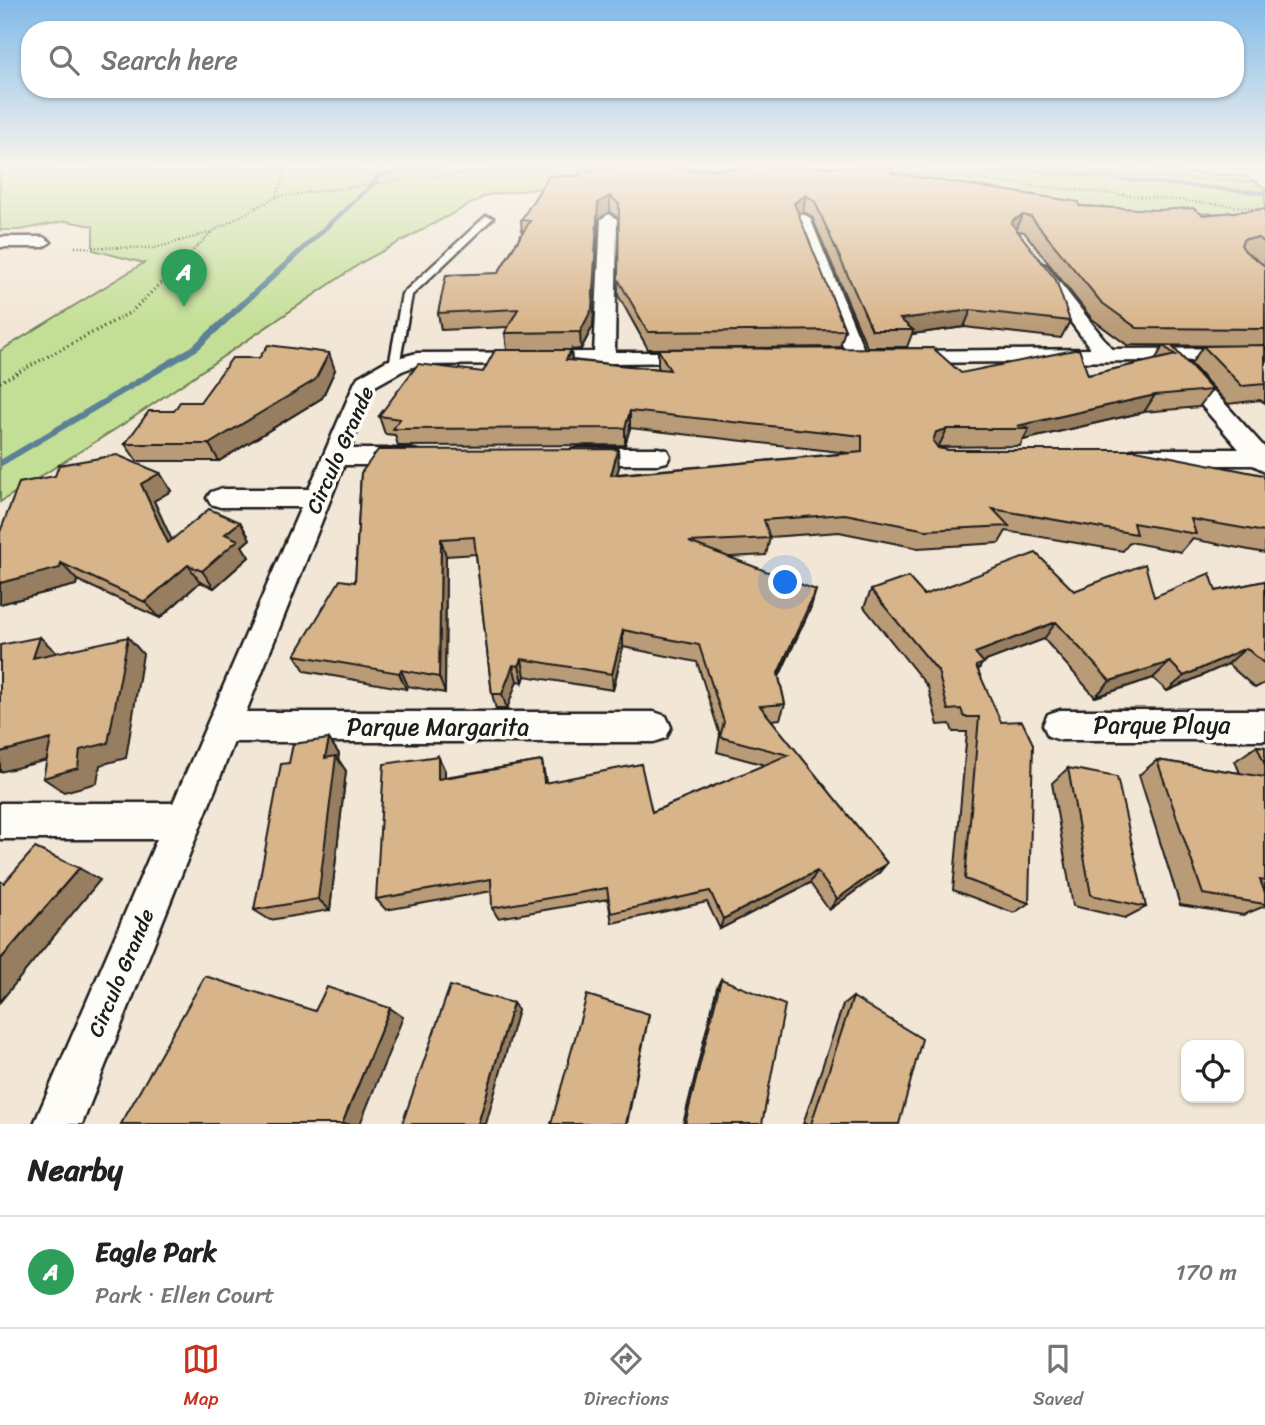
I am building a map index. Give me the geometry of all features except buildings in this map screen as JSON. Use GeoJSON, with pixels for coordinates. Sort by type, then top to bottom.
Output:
{"type":"FeatureCollection","features":[{"type":"Feature","properties":{"kind":"street"},"geometry":{"type":"LineString","coordinates":[[604,358],[609,219]]}},
{"type":"Feature","properties":{"kind":"street"},"geometry":{"type":"LineString","coordinates":[[802,219],[844,357],[1265,354]]}},
{"type":"Feature","properties":{"kind":"street"},"geometry":{"type":"LineString","coordinates":[[0,242],[43,242]]}},
{"type":"Feature","properties":{"kind":"street"},"geometry":{"type":"LineString","coordinates":[[1032,259],[1106,355]]}},
{"type":"Feature","properties":{"kind":"street"},"geometry":{"type":"LineString","coordinates":[[1168,355],[1262,460]]}},
{"type":"Feature","properties":{"kind":"street","name":"Circulo Grande"},"geometry":{"type":"LineString","coordinates":[[58,1124],[366,382],[394,366],[417,359],[724,358]]}},
{"type":"Feature","properties":{"kind":"street"},"geometry":{"type":"LineString","coordinates":[[551,456],[658,456]]}},
{"type":"Feature","properties":{"kind":"street"},"geometry":{"type":"LineString","coordinates":[[335,457],[429,457]]}},
{"type":"Feature","properties":{"kind":"street"},"geometry":{"type":"LineString","coordinates":[[1107,457],[1262,460]]}},
{"type":"Feature","properties":{"kind":"street"},"geometry":{"type":"LineString","coordinates":[[220,498],[318,498]]}},
{"type":"Feature","properties":{"kind":"street","name":"Parque Playa"},"geometry":{"type":"LineString","coordinates":[[1059,725],[1265,725]]}},
{"type":"Feature","properties":{"kind":"street","name":"Parque Margarita"},"geometry":{"type":"LineString","coordinates":[[223,727],[654,727]]}},
{"type":"Feature","properties":{"kind":"street"},"geometry":{"type":"LineString","coordinates":[[0,821],[185,821]]}},
{"type":"Feature","properties":{"kind":"lane"},"geometry":{"type":"LineString","coordinates":[[394,366],[407,294],[487,219]]}},
{"type":"Feature","properties":{"kind":"path"},"geometry":{"type":"LineString","coordinates":[[75,247],[155,248],[214,231],[236,219]]}},
{"type":"Feature","properties":{"kind":"path"},"geometry":{"type":"LineString","coordinates":[[0,383],[131,312],[214,231]]}},
{"type":"Feature","properties":{"kind":"green space"},"geometry":{"type":"Polygon","coordinates":[[[0,219],[441,219],[364,261],[125,423],[0,502],[0,351],[144,263],[93,250],[93,226],[66,221],[20,230],[0,230],[0,219]]]}},
{"type":"Feature","properties":{"kind":"waterway"},"geometry":{"type":"LineString","coordinates":[[0,464],[195,348],[335,219]]}},
{"type":"Feature","properties":{"kind":"place","name":"Eagle Park"},"geometry":{"type":"Point","coordinates":[184,307]}}]}
